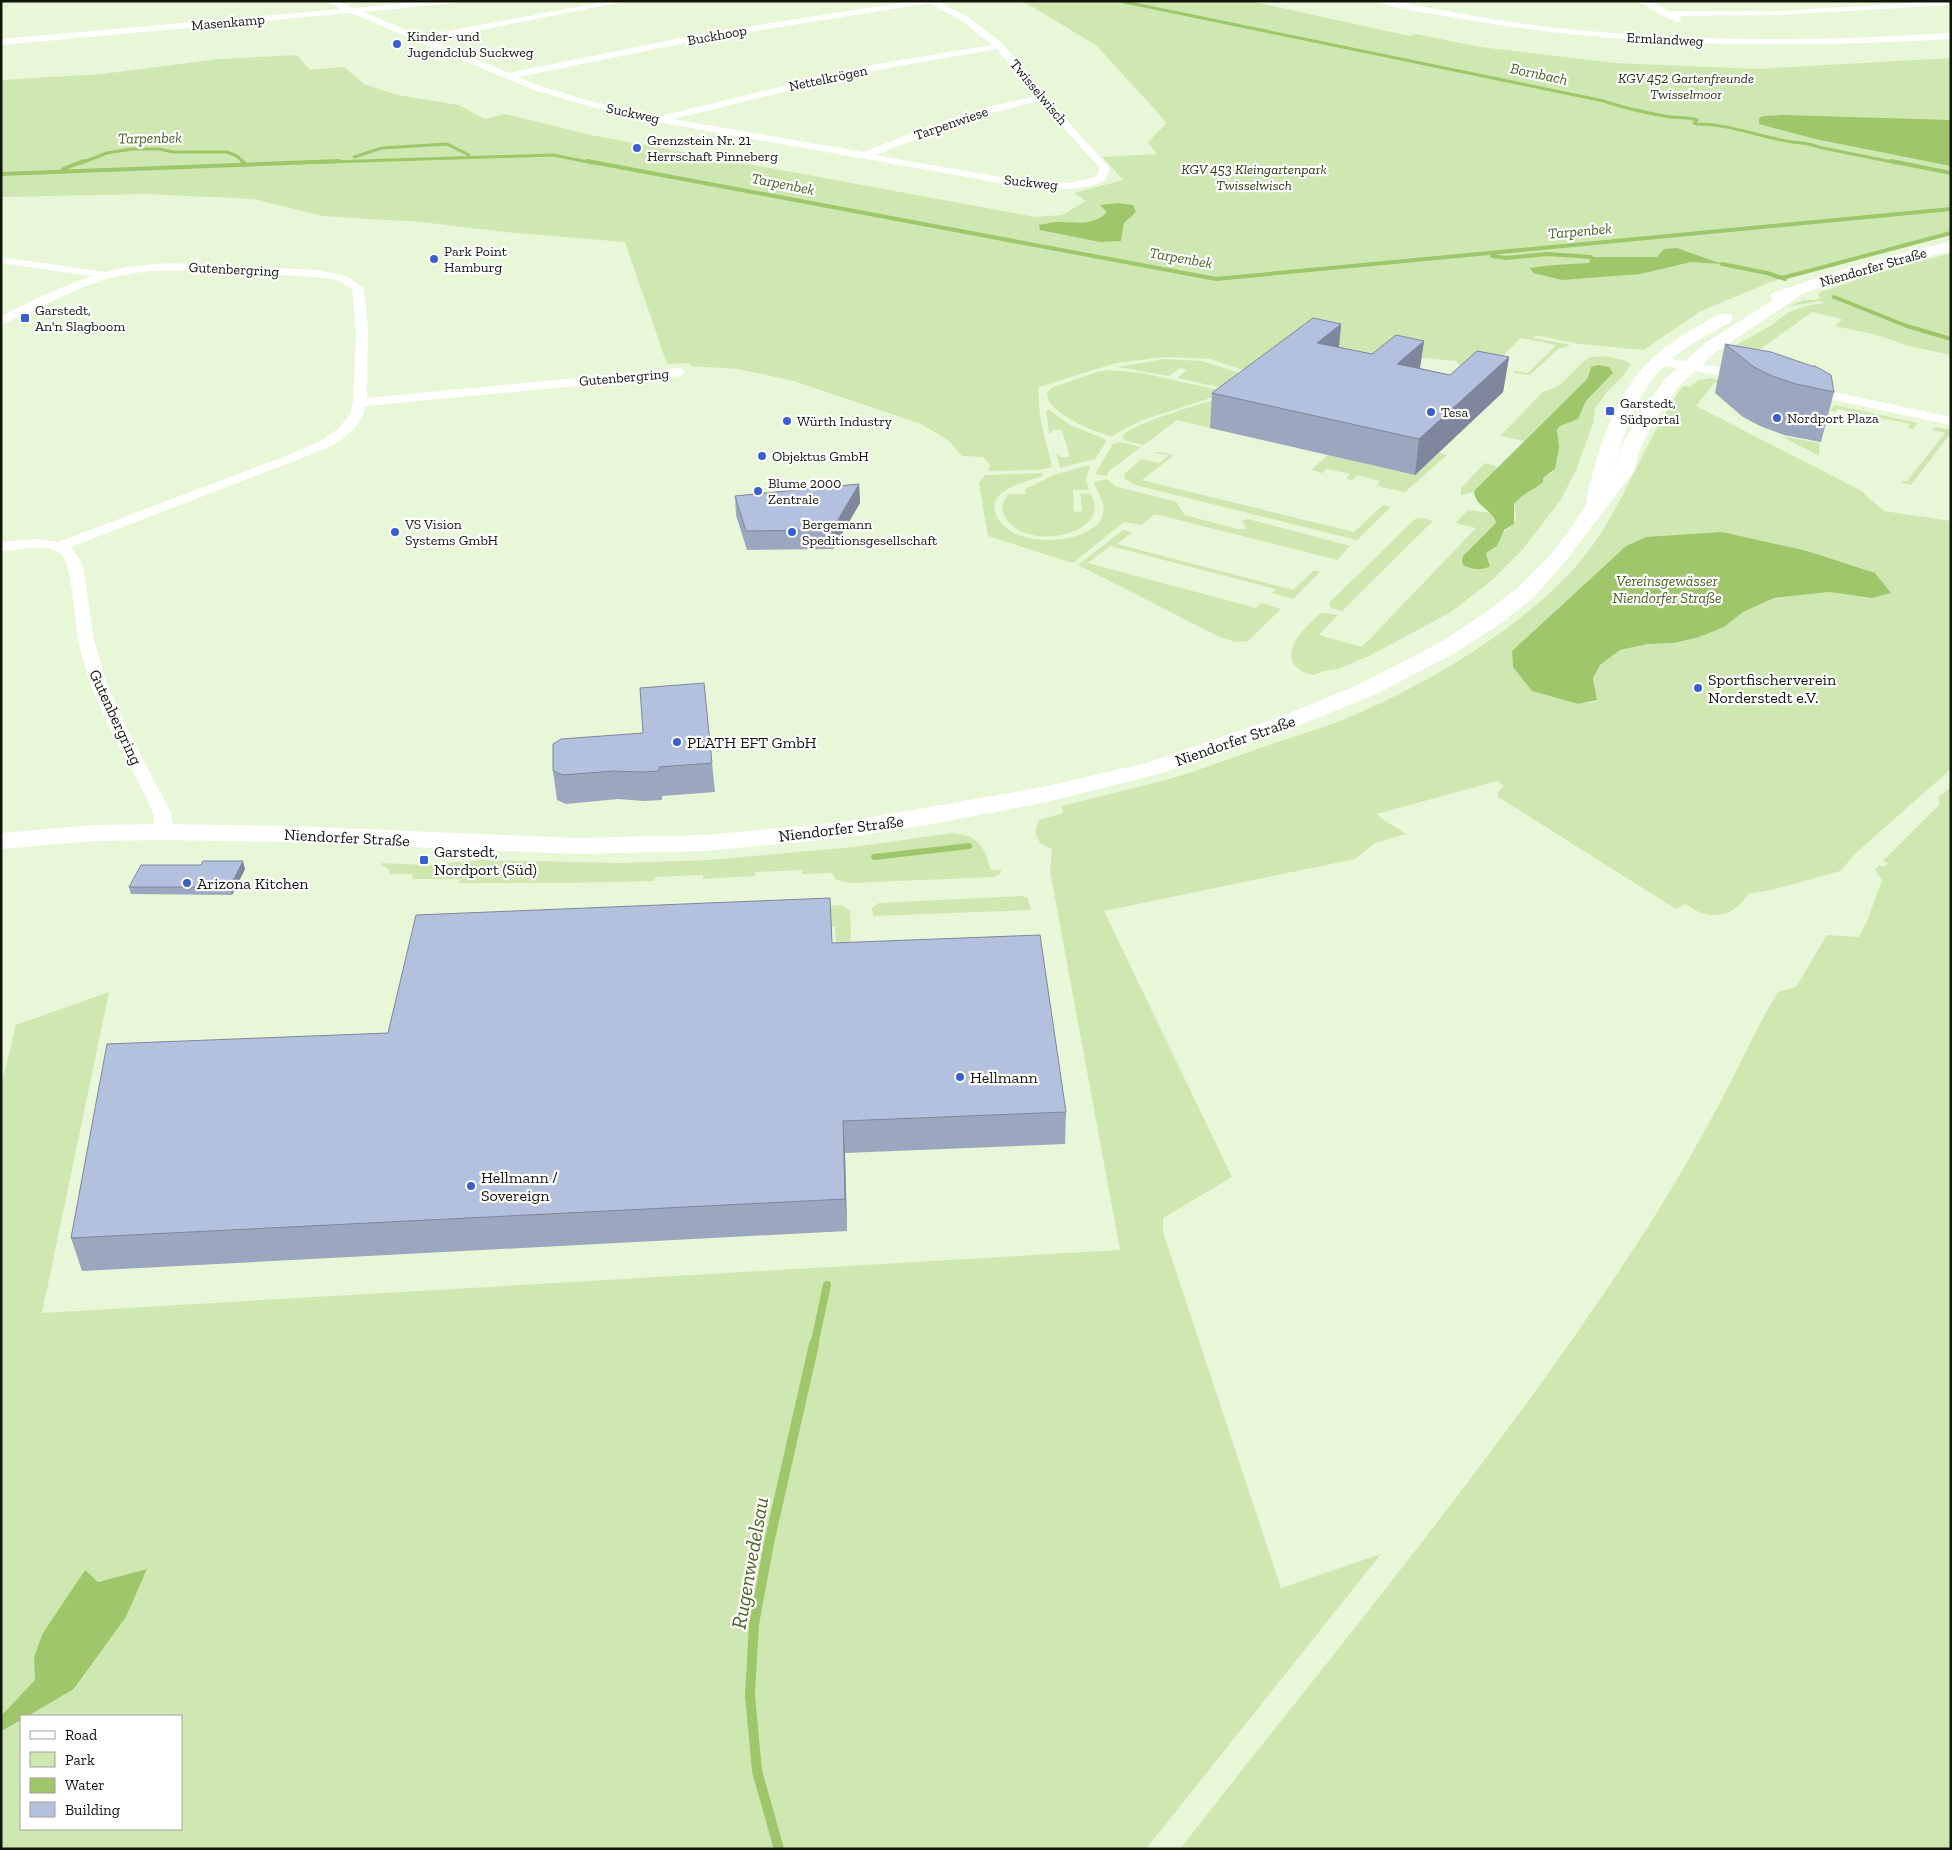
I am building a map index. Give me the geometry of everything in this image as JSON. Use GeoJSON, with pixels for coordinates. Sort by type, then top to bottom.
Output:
{"type":"FeatureCollection","features":[{"type":"Feature","properties":{"kind":"main road","name":"Niendorfer Straße"},"geometry":{"type":"LineString","coordinates":[[1594,508],[1604,465],[1623,416],[1640,387],[1660,360],[1709,327],[1758,302],[1797,291],[1856,270],[1951,246]]}},
{"type":"Feature","properties":{"kind":"main road","name":"Niendorfer Straße"},"geometry":{"type":"LineString","coordinates":[[1,841],[94,833],[165,832],[294,834],[578,846],[705,843],[843,830],[992,806],[1060,792],[1154,768],[1290,721],[1366,690],[1447,648],[1490,620],[1524,594],[1557,559],[1578,533],[1594,508],[1624,471],[1630,449],[1670,384],[1735,330],[1797,291]]}},
{"type":"Feature","properties":{"kind":"street","name":"Suckweg"},"geometry":{"type":"LineString","coordinates":[[330,1],[537,88],[590,104],[658,119],[1006,181],[1070,186]]}},
{"type":"Feature","properties":{"kind":"street","name":"Masenkamp"},"geometry":{"type":"LineString","coordinates":[[1,42],[454,1]]}},
{"type":"Feature","properties":{"kind":"street"},"geometry":{"type":"LineString","coordinates":[[420,39],[623,1]]}},
{"type":"Feature","properties":{"kind":"street","name":"Twisselwisch"},"geometry":{"type":"LineString","coordinates":[[930,1],[965,19],[1000,46],[1041,98],[1105,168],[1101,179],[1070,186]]}},
{"type":"Feature","properties":{"kind":"street","name":"Buckhoop"},"geometry":{"type":"LineString","coordinates":[[507,76],[695,38],[930,1]]}},
{"type":"Feature","properties":{"kind":"street","name":"Ermlandweg"},"geometry":{"type":"LineString","coordinates":[[1381,1],[1459,16],[1571,32],[1637,38],[1733,42],[1863,42],[1951,36]]}},
{"type":"Feature","properties":{"kind":"street"},"geometry":{"type":"LineString","coordinates":[[1642,1],[1692,25]]}},
{"type":"Feature","properties":{"kind":"street"},"geometry":{"type":"LineString","coordinates":[[1666,14],[1776,13],[1951,3]]}},
{"type":"Feature","properties":{"kind":"street"},"geometry":{"type":"LineString","coordinates":[[1708,32],[1733,42]]}},
{"type":"Feature","properties":{"kind":"street","name":"Nettelkrögen"},"geometry":{"type":"LineString","coordinates":[[658,119],[866,69],[1000,46]]}},
{"type":"Feature","properties":{"kind":"street","name":"Tarpenwiese"},"geometry":{"type":"LineString","coordinates":[[863,156],[920,132],[967,116],[1007,104],[1041,98]]}},
{"type":"Feature","properties":{"kind":"street"},"geometry":{"type":"LineString","coordinates":[[1,260],[107,274]]}},
{"type":"Feature","properties":{"kind":"street","name":"Gutenbergring"},"geometry":{"type":"LineString","coordinates":[[1,321],[60,291],[107,274],[182,266],[314,274],[342,278],[358,288],[362,331],[360,403],[358,414],[353,423],[328,443],[264,470],[58,547]]}},
{"type":"Feature","properties":{"kind":"street"},"geometry":{"type":"LineString","coordinates":[[1660,360],[1755,378]]}},
{"type":"Feature","properties":{"kind":"street","name":"Gutenbergring"},"geometry":{"type":"LineString","coordinates":[[360,403],[680,372]]}},
{"type":"Feature","properties":{"kind":"street"},"geometry":{"type":"LineString","coordinates":[[1790,386],[1951,421]]}},
{"type":"Feature","properties":{"kind":"street","name":"Gutenbergring"},"geometry":{"type":"LineString","coordinates":[[1,547],[38,544],[58,547],[69,553],[75,563],[82,620],[90,661],[107,703],[162,813],[165,832]]}},
{"type":"Feature","properties":{"kind":"green space"},"geometry":{"type":"Polygon","coordinates":[[[1019,1],[1250,1],[1410,36],[1416,34],[1480,47],[1616,63],[1758,69],[1951,58],[1951,232],[1812,268],[1768,283],[1699,312],[1644,350],[1580,344],[1535,335],[1534,338],[1571,345],[1558,349],[1530,375],[1514,373],[1516,371],[1528,373],[1556,345],[1521,338],[1492,366],[1461,367],[1456,361],[1404,356],[1246,371],[1210,359],[1164,357],[1116,363],[1039,387],[1039,409],[1052,467],[1039,470],[989,471],[990,464],[983,457],[962,456],[948,440],[921,424],[794,381],[738,369],[691,366],[689,363],[667,364],[625,242],[505,232],[421,222],[322,216],[253,199],[147,194],[1,197],[1,80],[102,74],[220,59],[297,55],[310,70],[344,67],[364,84],[397,95],[459,105],[485,119],[505,114],[591,135],[1035,217],[1062,215],[1086,201],[1074,193],[1123,180],[1102,157],[1157,154],[1148,142],[1167,123],[1097,46],[1031,6],[1019,1]],[[1118,203],[1101,205],[1107,212],[1096,219],[1075,222],[1121,241],[1124,223],[1118,203]]]}},
{"type":"Feature","properties":{"kind":"green space"},"geometry":{"type":"Polygon","coordinates":[[[1951,253],[1951,355],[1835,326],[1842,319],[1812,312],[1745,360],[1723,361],[1722,359],[1725,351],[1772,325],[1787,313],[1805,306],[1824,303],[1820,301],[1786,307],[1804,300],[1816,300],[1820,298],[1818,293],[1870,275],[1951,253]]]}},
{"type":"Feature","properties":{"kind":"green space"},"geometry":{"type":"Polygon","coordinates":[[[1604,356],[1624,360],[1631,364],[1595,409],[1593,424],[1576,470],[1560,501],[1523,549],[1491,581],[1451,612],[1371,655],[1338,669],[1323,671],[1314,675],[1303,672],[1296,667],[1291,655],[1296,640],[1307,626],[1322,613],[1338,615],[1319,635],[1362,647],[1476,528],[1455,523],[1468,510],[1490,513],[1496,523],[1463,556],[1462,561],[1471,569],[1490,563],[1486,553],[1497,546],[1501,533],[1510,528],[1516,519],[1514,504],[1543,482],[1543,478],[1553,472],[1557,431],[1560,426],[1578,419],[1586,401],[1613,373],[1589,370],[1587,379],[1524,441],[1500,436],[1543,392],[1559,386],[1585,360],[1591,357],[1604,356]]]}},
{"type":"Feature","properties":{"kind":"green space"},"geometry":{"type":"Polygon","coordinates":[[[1164,359],[1202,361],[1240,373],[1227,389],[1177,378],[1187,370],[1180,368],[1169,376],[1118,367],[1164,359]]]}},
{"type":"Feature","properties":{"kind":"green space"},"geometry":{"type":"Polygon","coordinates":[[[1108,370],[1142,373],[1223,391],[1223,394],[1140,421],[1112,436],[1073,421],[1054,408],[1049,400],[1047,393],[1051,388],[1108,370]]]}},
{"type":"Feature","properties":{"kind":"green space"},"geometry":{"type":"Polygon","coordinates":[[[1711,378],[1821,402],[1714,383],[1696,406],[1860,490],[1884,511],[1951,521],[1951,769],[1857,852],[1840,871],[1775,889],[1748,894],[1735,908],[1728,913],[1720,915],[1702,913],[1685,904],[1676,909],[1498,797],[1498,792],[1504,786],[1497,781],[1377,814],[1406,834],[1375,843],[1355,859],[1104,911],[1232,1177],[1163,1218],[1163,1232],[1281,1588],[1381,1554],[1146,1849],[1,1849],[1,1728],[3,1731],[20,1721],[20,1830],[182,1830],[182,1715],[30,1715],[75,1689],[126,1617],[147,1569],[98,1582],[84,1570],[34,1657],[36,1680],[1,1716],[1,1086],[16,1025],[109,992],[42,1313],[1120,1250],[1050,871],[1052,849],[1040,843],[1035,832],[1039,820],[1063,813],[1062,806],[1202,769],[1341,720],[1412,688],[1473,652],[1530,610],[1577,565],[1607,523],[1669,408],[1683,386],[1690,387],[1699,380],[1711,378]],[[1646,537],[1626,546],[1512,651],[1513,667],[1532,691],[1578,704],[1597,701],[1593,678],[1600,665],[1620,650],[1648,644],[1674,643],[1724,627],[1743,612],[1774,598],[1829,592],[1872,598],[1646,537]]]}},
{"type":"Feature","properties":{"kind":"green space"},"geometry":{"type":"Polygon","coordinates":[[[1231,394],[1210,428],[1177,420],[1144,445],[1127,441],[1122,437],[1128,431],[1155,419],[1231,394]]]}},
{"type":"Feature","properties":{"kind":"green space"},"geometry":{"type":"Polygon","coordinates":[[[1835,405],[1918,423],[1913,429],[1908,428],[1910,424],[1838,409],[1835,412],[1830,411],[1835,405]]]}},
{"type":"Feature","properties":{"kind":"green space"},"geometry":{"type":"Polygon","coordinates":[[[1046,410],[1049,410],[1070,425],[1105,439],[1106,442],[1095,459],[1060,468],[1056,454],[1059,454],[1060,457],[1070,457],[1062,430],[1052,430],[1052,433],[1049,433],[1046,410]]]}},
{"type":"Feature","properties":{"kind":"green space"},"geometry":{"type":"Polygon","coordinates":[[[1936,427],[1951,430],[1951,433],[1911,485],[1901,483],[1907,481],[1945,433],[1933,430],[1936,427]]]}},
{"type":"Feature","properties":{"kind":"green space"},"geometry":{"type":"Polygon","coordinates":[[[1781,436],[1820,443],[1819,456],[1781,436]]]}},
{"type":"Feature","properties":{"kind":"green space"},"geometry":{"type":"Polygon","coordinates":[[[1120,442],[1141,447],[1109,471],[1106,476],[1095,474],[1113,444],[1120,442]]]}},
{"type":"Feature","properties":{"kind":"green space"},"geometry":{"type":"Polygon","coordinates":[[[1163,452],[1174,455],[1142,480],[1354,532],[1383,505],[1391,507],[1357,540],[1135,485],[1125,479],[1124,474],[1142,459],[1159,463],[1169,455],[1151,453],[1163,452]]]}},
{"type":"Feature","properties":{"kind":"green space"},"geometry":{"type":"Polygon","coordinates":[[[1439,453],[1447,455],[1405,492],[1376,486],[1380,481],[1357,475],[1352,480],[1346,479],[1350,474],[1327,469],[1322,473],[1311,470],[1328,455],[1415,475],[1439,453]]]}},
{"type":"Feature","properties":{"kind":"green space"},"geometry":{"type":"Polygon","coordinates":[[[1485,463],[1498,467],[1474,492],[1461,495],[1461,488],[1485,463]]]}},
{"type":"Feature","properties":{"kind":"green space"},"geometry":{"type":"Polygon","coordinates":[[[1090,466],[1086,479],[1089,490],[1073,490],[1074,512],[1082,511],[1080,494],[1090,493],[1095,507],[1091,519],[1080,529],[1064,534],[1047,536],[1029,534],[1014,527],[1004,515],[1003,504],[1009,494],[1026,494],[1025,489],[1054,475],[1090,466]]]}},
{"type":"Feature","properties":{"kind":"green space"},"geometry":{"type":"Polygon","coordinates":[[[1043,474],[1042,476],[1006,490],[995,502],[997,517],[1006,528],[1019,535],[1035,539],[1053,540],[1070,538],[1085,533],[1097,525],[1104,510],[1094,482],[1107,479],[1115,486],[1176,502],[1185,515],[1237,529],[1247,529],[1242,521],[1248,519],[1350,546],[1337,560],[1155,514],[1141,525],[1124,522],[1073,563],[988,536],[979,483],[985,475],[1043,474]]]}},
{"type":"Feature","properties":{"kind":"green space"},"geometry":{"type":"Polygon","coordinates":[[[1422,518],[1433,521],[1342,611],[1331,608],[1330,602],[1415,519],[1422,518]]]}},
{"type":"Feature","properties":{"kind":"green space"},"geometry":{"type":"Polygon","coordinates":[[[1123,530],[1132,532],[1117,544],[1293,590],[1314,570],[1320,572],[1293,599],[1272,593],[1276,589],[1110,546],[1088,563],[1256,608],[1262,603],[1281,609],[1248,641],[1236,642],[1220,637],[1078,565],[1123,530]]]}},
{"type":"Feature","properties":{"kind":"green space"},"geometry":{"type":"Polygon","coordinates":[[[1951,787],[1951,1849],[1180,1849],[1423,1541],[1541,1384],[1651,1222],[1688,1161],[1778,992],[1796,987],[1827,935],[1859,937],[1882,880],[1875,870],[1879,865],[1885,867],[1888,863],[1883,861],[1940,804],[1938,797],[1951,787]]]}},
{"type":"Feature","properties":{"kind":"green space"},"geometry":{"type":"Polygon","coordinates":[[[952,833],[975,839],[983,848],[991,870],[1001,870],[1001,873],[994,877],[849,883],[835,879],[832,873],[802,874],[802,870],[755,872],[755,876],[703,879],[703,875],[655,877],[654,881],[459,883],[460,879],[412,879],[413,874],[389,874],[389,869],[381,865],[382,863],[427,865],[481,860],[620,863],[709,860],[854,847],[952,833]]]}},
{"type":"Feature","properties":{"kind":"green space"},"geometry":{"type":"Polygon","coordinates":[[[1021,896],[1028,898],[1031,910],[873,916],[872,908],[879,903],[1021,896]]]}},
{"type":"Feature","properties":{"kind":"green space"},"geometry":{"type":"Polygon","coordinates":[[[842,905],[850,911],[851,943],[836,944],[835,927],[830,926],[829,906],[842,905]]]}},
{"type":"Feature","properties":{"kind":"water"},"geometry":{"type":"Polygon","coordinates":[[[1764,116],[1951,120],[1951,166],[1815,139],[1759,124],[1759,118],[1764,116]]]}},
{"type":"Feature","properties":{"kind":"water"},"geometry":{"type":"Polygon","coordinates":[[[1118,203],[1133,205],[1136,212],[1124,223],[1121,241],[1100,242],[1040,230],[1039,225],[1048,223],[1084,222],[1096,219],[1107,212],[1100,205],[1118,203]]]}},
{"type":"Feature","properties":{"kind":"water"},"geometry":{"type":"Polygon","coordinates":[[[1677,248],[1722,264],[1691,262],[1640,274],[1562,280],[1533,273],[1530,268],[1589,263],[1591,257],[1657,257],[1664,249],[1677,248]]]}},
{"type":"Feature","properties":{"kind":"water"},"geometry":{"type":"Polygon","coordinates":[[[1598,365],[1609,367],[1613,373],[1586,401],[1578,419],[1560,426],[1557,430],[1559,448],[1555,469],[1543,478],[1543,482],[1536,488],[1521,497],[1514,504],[1514,524],[1504,530],[1497,546],[1486,553],[1490,566],[1484,569],[1477,569],[1463,565],[1463,556],[1496,523],[1491,514],[1475,497],[1474,492],[1587,379],[1591,367],[1598,365]]]}},
{"type":"Feature","properties":{"kind":"water","name":"Vereinsgewässer Niendorfer Straße"},"geometry":{"type":"Polygon","coordinates":[[[1722,532],[1807,551],[1875,573],[1891,593],[1872,598],[1829,592],[1774,598],[1743,612],[1724,627],[1699,637],[1674,643],[1648,644],[1620,650],[1600,665],[1593,678],[1597,700],[1578,704],[1532,691],[1513,667],[1512,651],[1626,546],[1646,537],[1722,532]]]}},
{"type":"Feature","properties":{"kind":"water"},"geometry":{"type":"Polygon","coordinates":[[[147,1569],[126,1617],[74,1689],[30,1715],[20,1715],[20,1721],[2,1731],[1,1716],[35,1680],[34,1657],[43,1633],[85,1570],[98,1582],[147,1569]]]}},
{"type":"Feature","properties":{"kind":"building"},"geometry":{"type":"Polygon","coordinates":[[[1313,318],[1341,324],[1317,343],[1372,354],[1396,335],[1424,341],[1397,364],[1450,375],[1477,351],[1509,357],[1419,439],[1212,393],[1313,318]]]}},
{"type":"Feature","properties":{"kind":"building"},"geometry":{"type":"Polygon","coordinates":[[[1725,344],[1771,352],[1815,366],[1831,375],[1834,392],[1796,384],[1772,376],[1754,367],[1725,344]]]}},
{"type":"Feature","properties":{"kind":"building"},"geometry":{"type":"Polygon","coordinates":[[[859,484],[832,530],[746,531],[735,496],[859,484]]]}},
{"type":"Feature","properties":{"kind":"building"},"geometry":{"type":"Polygon","coordinates":[[[704,683],[712,763],[659,767],[659,771],[641,772],[614,771],[563,775],[553,771],[553,744],[561,739],[643,733],[640,688],[704,683]]]}},
{"type":"Feature","properties":{"kind":"building","name":"Arizona Kitchen"},"geometry":{"type":"Polygon","coordinates":[[[203,861],[243,861],[230,887],[129,887],[141,865],[201,865],[203,861]]]}},
{"type":"Feature","properties":{"kind":"building"},"geometry":{"type":"Polygon","coordinates":[[[830,898],[832,943],[1040,935],[1066,1112],[843,1121],[845,1199],[71,1238],[107,1044],[388,1033],[416,915],[830,898]]]}},
{"type":"Feature","properties":{"kind":"waterway","name":"Bornbach"},"geometry":{"type":"LineString","coordinates":[[1120,1],[1604,101],[1645,112],[1694,119],[1697,120],[1694,123],[1697,124],[1733,128],[1780,140],[1897,163]]}},
{"type":"Feature","properties":{"kind":"waterway","name":"Tarpenbek"},"geometry":{"type":"LineString","coordinates":[[354,157],[382,148],[447,144],[469,155]]}},
{"type":"Feature","properties":{"kind":"waterway","name":"Tarpenbek"},"geometry":{"type":"LineString","coordinates":[[81,163],[107,153],[132,149],[159,149],[173,152],[227,152],[237,156],[244,163]]}},
{"type":"Feature","properties":{"kind":"waterway","name":"Tarpenbek"},"geometry":{"type":"LineString","coordinates":[[297,163],[553,155],[593,163]]}},
{"type":"Feature","properties":{"kind":"waterway","name":"Tarpenbek"},"geometry":{"type":"LineString","coordinates":[[63,169],[84,161]]}},
{"type":"Feature","properties":{"kind":"waterway","name":"Tarpenbek"},"geometry":{"type":"LineString","coordinates":[[1,174],[339,161]]}},
{"type":"Feature","properties":{"kind":"waterway","name":"Tarpenbek"},"geometry":{"type":"LineString","coordinates":[[587,161],[1216,279],[1951,209]]}},
{"type":"Feature","properties":{"kind":"waterway","name":"Bornbach"},"geometry":{"type":"LineString","coordinates":[[1891,161],[1951,173]]}},
{"type":"Feature","properties":{"kind":"waterway"},"geometry":{"type":"LineString","coordinates":[[1782,278],[1951,233]]}},
{"type":"Feature","properties":{"kind":"waterway"},"geometry":{"type":"LineString","coordinates":[[1492,256],[1506,258],[1548,254],[1591,257]]}},
{"type":"Feature","properties":{"kind":"waterway"},"geometry":{"type":"LineString","coordinates":[[1722,264],[1782,278]]}},
{"type":"Feature","properties":{"kind":"waterway"},"geometry":{"type":"LineString","coordinates":[[1834,297],[1907,326],[1951,339]]}},
{"type":"Feature","properties":{"kind":"waterway"},"geometry":{"type":"LineString","coordinates":[[874,857],[969,846]]}},
{"type":"Feature","properties":{"kind":"waterway","name":"Rugenwedelsau"},"geometry":{"type":"LineString","coordinates":[[814,1345],[827,1285]]}},
{"type":"Feature","properties":{"kind":"waterway","name":"Rugenwedelsau"},"geometry":{"type":"LineString","coordinates":[[779,1849],[757,1771],[750,1695],[754,1624],[769,1543],[814,1344]]}},
{"type":"Feature","properties":{"kind":"place","name":"Kinder- und Jugendclub Suckweg"},"geometry":{"type":"Point","coordinates":[397,44]}},
{"type":"Feature","properties":{"kind":"place","name":"Grenzstein Nr. 21 Herrschaft Pinneberg"},"geometry":{"type":"Point","coordinates":[637,148]}},
{"type":"Feature","properties":{"kind":"place","name":"Park Point Hamburg"},"geometry":{"type":"Point","coordinates":[434,259]}},
{"type":"Feature","properties":{"kind":"place","name":"Garstedt, An'n Slagboom"},"geometry":{"type":"Point","coordinates":[25,318]}},
{"type":"Feature","properties":{"kind":"place","name":"Garstedt, Südportal"},"geometry":{"type":"Point","coordinates":[1610,411]}},
{"type":"Feature","properties":{"kind":"place","name":"Tesa"},"geometry":{"type":"Point","coordinates":[1431,412]}},
{"type":"Feature","properties":{"kind":"place","name":"Nordport Plaza"},"geometry":{"type":"Point","coordinates":[1777,418]}},
{"type":"Feature","properties":{"kind":"place","name":"Würth Industry"},"geometry":{"type":"Point","coordinates":[787,421]}},
{"type":"Feature","properties":{"kind":"place","name":"Objektus GmbH"},"geometry":{"type":"Point","coordinates":[762,456]}},
{"type":"Feature","properties":{"kind":"place","name":"Blume 2000 Zentrale"},"geometry":{"type":"Point","coordinates":[758,491]}},
{"type":"Feature","properties":{"kind":"place","name":"VS Vision Systems GmbH"},"geometry":{"type":"Point","coordinates":[395,532]}},
{"type":"Feature","properties":{"kind":"place","name":"Bergemann Speditionsgesellschaft"},"geometry":{"type":"Point","coordinates":[792,532]}},
{"type":"Feature","properties":{"kind":"place","name":"Sportfischerverein Norderstedt e.V."},"geometry":{"type":"Point","coordinates":[1698,688]}},
{"type":"Feature","properties":{"kind":"place","name":"PLATH EFT GmbH"},"geometry":{"type":"Point","coordinates":[677,742]}},
{"type":"Feature","properties":{"kind":"place","name":"Garstedt, Nordport (Süd)"},"geometry":{"type":"Point","coordinates":[424,860]}},
{"type":"Feature","properties":{"kind":"place","name":"Arizona Kitchen"},"geometry":{"type":"Point","coordinates":[187,883]}},
{"type":"Feature","properties":{"kind":"place","name":"Hellmann"},"geometry":{"type":"Point","coordinates":[960,1077]}},
{"type":"Feature","properties":{"kind":"place","name":"Hellmann / Sovereign"},"geometry":{"type":"Point","coordinates":[471,1186]}},
{"type":"Feature","properties":{"kind":"park label","name":"KGV 452 Gartenfreunde Twisselmoor"},"geometry":{"type":"Point","coordinates":[1686,86]}},
{"type":"Feature","properties":{"kind":"park label","name":"KGV 453 Kleingartenpark Twisselwisch"},"geometry":{"type":"Point","coordinates":[1254,177]}}]}
